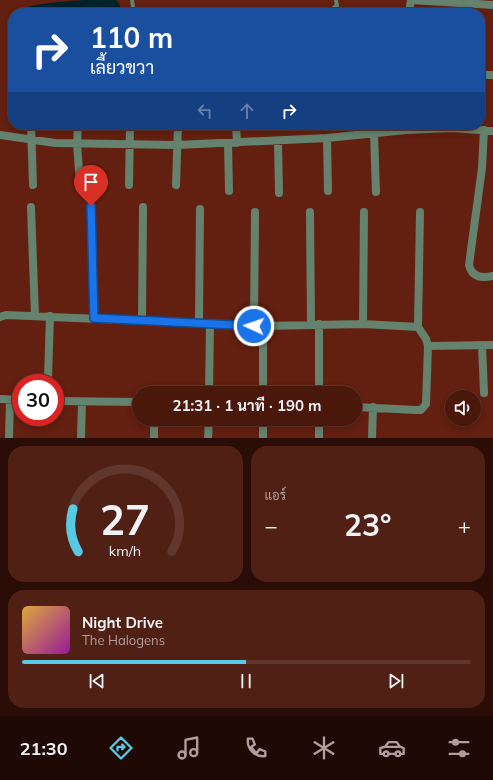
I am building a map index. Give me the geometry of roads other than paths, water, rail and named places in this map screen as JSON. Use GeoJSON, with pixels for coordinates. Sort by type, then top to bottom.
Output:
{"type":"FeatureCollection","features":[{"type":"Feature","properties":{"kind":"street"},"geometry":{"type":"LineString","coordinates":[[410,8],[411,0],[493,5]]}},
{"type":"Feature","properties":{"kind":"street"},"geometry":{"type":"LineString","coordinates":[[32,130],[33,184]]}},
{"type":"Feature","properties":{"kind":"street"},"geometry":{"type":"LineString","coordinates":[[78,130],[77,144],[80,183]]}},
{"type":"Feature","properties":{"kind":"street"},"geometry":{"type":"LineString","coordinates":[[129,185],[130,130]]}},
{"type":"Feature","properties":{"kind":"street"},"geometry":{"type":"LineString","coordinates":[[176,185],[178,130]]}},
{"type":"Feature","properties":{"kind":"street"},"geometry":{"type":"LineString","coordinates":[[229,191],[232,143],[235,130]]}},
{"type":"Feature","properties":{"kind":"street"},"geometry":{"type":"LineString","coordinates":[[0,135],[54,143],[178,145],[327,138],[390,130]]}},
{"type":"Feature","properties":{"kind":"street"},"geometry":{"type":"LineString","coordinates":[[493,131],[484,130],[482,168],[469,265],[470,270],[474,275],[483,278],[493,276]]}},
{"type":"Feature","properties":{"kind":"street"},"geometry":{"type":"LineString","coordinates":[[374,133],[376,192]]}},
{"type":"Feature","properties":{"kind":"street"},"geometry":{"type":"LineString","coordinates":[[327,138],[328,191]]}},
{"type":"Feature","properties":{"kind":"street"},"geometry":{"type":"LineString","coordinates":[[278,141],[278,193]]}},
{"type":"Feature","properties":{"kind":"street"},"geometry":{"type":"LineString","coordinates":[[91,206],[94,318]]}},
{"type":"Feature","properties":{"kind":"street"},"geometry":{"type":"LineString","coordinates":[[31,207],[35,316]]}},
{"type":"Feature","properties":{"kind":"street"},"geometry":{"type":"LineString","coordinates":[[142,320],[143,208]]}},
{"type":"Feature","properties":{"kind":"street"},"geometry":{"type":"LineString","coordinates":[[199,323],[200,209]]}},
{"type":"Feature","properties":{"kind":"street"},"geometry":{"type":"LineString","coordinates":[[254,326],[255,212]]}},
{"type":"Feature","properties":{"kind":"street"},"geometry":{"type":"LineString","coordinates":[[310,212],[319,386]]}},
{"type":"Feature","properties":{"kind":"street"},"geometry":{"type":"LineString","coordinates":[[363,324],[364,212]]}},
{"type":"Feature","properties":{"kind":"street"},"geometry":{"type":"LineString","coordinates":[[362,406],[421,410],[426,404],[428,346],[418,326],[420,212]]}},
{"type":"Feature","properties":{"kind":"street"},"geometry":{"type":"LineString","coordinates":[[0,317],[6,315],[50,316],[254,326],[315,324],[418,326]]}},
{"type":"Feature","properties":{"kind":"street"},"geometry":{"type":"LineString","coordinates":[[48,374],[50,316]]}},
{"type":"Feature","properties":{"kind":"street"},"geometry":{"type":"LineString","coordinates":[[209,386],[210,323]]}},
{"type":"Feature","properties":{"kind":"street"},"geometry":{"type":"LineString","coordinates":[[263,326],[263,386]]}},
{"type":"Feature","properties":{"kind":"street"},"geometry":{"type":"LineString","coordinates":[[428,346],[493,344]]}},
{"type":"Feature","properties":{"kind":"street"},"geometry":{"type":"LineString","coordinates":[[482,345],[484,393]]}},
{"type":"Feature","properties":{"kind":"street"},"geometry":{"type":"LineString","coordinates":[[0,399],[10,400],[9,438]]}},
{"type":"Feature","properties":{"kind":"street"},"geometry":{"type":"LineString","coordinates":[[64,401],[132,402]]}},
{"type":"Feature","properties":{"kind":"street"},"geometry":{"type":"LineString","coordinates":[[81,438],[82,402]]}},
{"type":"Feature","properties":{"kind":"street"},"geometry":{"type":"LineString","coordinates":[[372,438],[373,407]]}},
{"type":"Feature","properties":{"kind":"street"},"geometry":{"type":"LineString","coordinates":[[154,426],[154,438]]}},
{"type":"Feature","properties":{"kind":"street"},"geometry":{"type":"LineString","coordinates":[[208,438],[209,426]]}},
{"type":"Feature","properties":{"kind":"street"},"geometry":{"type":"LineString","coordinates":[[263,426],[263,438]]}},
{"type":"Feature","properties":{"kind":"street"},"geometry":{"type":"LineString","coordinates":[[318,438],[319,426]]}},
{"type":"Feature","properties":{"kind":"water"},"geometry":{"type":"Polygon","coordinates":[[[116,0],[119,3],[120,8],[26,8],[59,2],[116,0]]]}}]}
